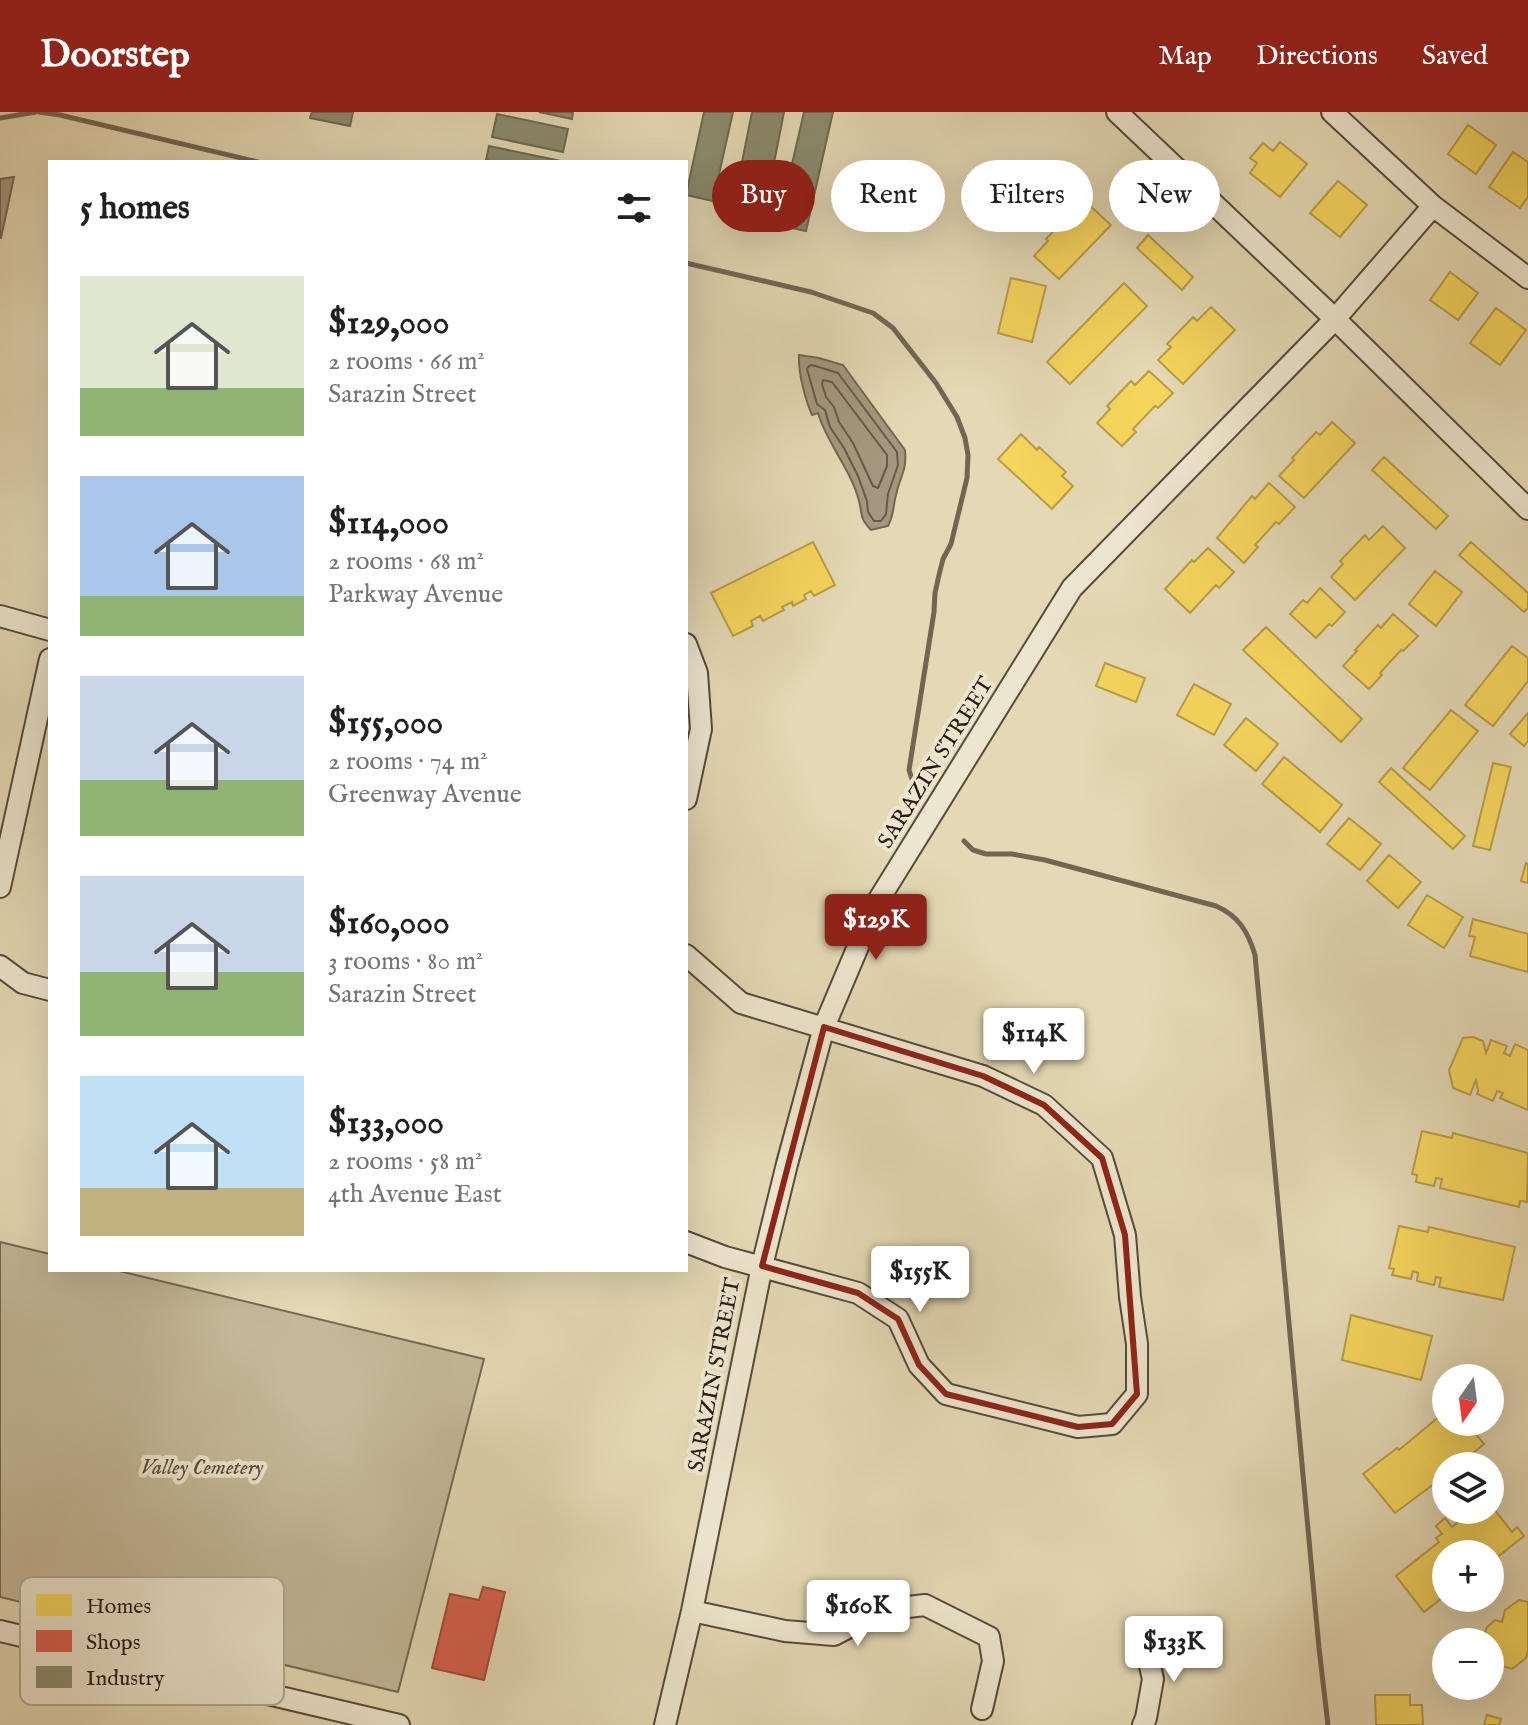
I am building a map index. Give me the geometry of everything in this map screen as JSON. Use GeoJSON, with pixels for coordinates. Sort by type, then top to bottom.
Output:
{"type":"FeatureCollection","features":[{"type":"Feature","properties":{"kind":"street"},"geometry":{"type":"LineString","coordinates":[[1117,112],[1335,319],[1528,509]]}},
{"type":"Feature","properties":{"kind":"street"},"geometry":{"type":"LineString","coordinates":[[1332,112],[1433,206],[1528,278]]}},
{"type":"Feature","properties":{"kind":"street","name":"SARAZIN STREET"},"geometry":{"type":"LineString","coordinates":[[665,1725],[692,1611],[762,1266],[787,1164],[824,1027],[876,904],[1072,588],[1335,319],[1433,206]]}},
{"type":"Feature","properties":{"kind":"street"},"geometry":{"type":"LineString","coordinates":[[0,616],[48,629]]}},
{"type":"Feature","properties":{"kind":"street"},"geometry":{"type":"LineString","coordinates":[[688,649],[697,673],[701,729],[688,790]]}},
{"type":"Feature","properties":{"kind":"street"},"geometry":{"type":"LineString","coordinates":[[0,887],[48,668]]}},
{"type":"Feature","properties":{"kind":"street"},"geometry":{"type":"LineString","coordinates":[[688,957],[741,1003],[995,1081],[1044,1105],[1102,1158],[1125,1235],[1137,1344],[1137,1394],[1112,1424],[1078,1427],[946,1394],[919,1365],[898,1319],[858,1293],[725,1257],[688,1243]]}},
{"type":"Feature","properties":{"kind":"street"},"geometry":{"type":"LineString","coordinates":[[0,966],[23,983],[48,989]]}},
{"type":"Feature","properties":{"kind":"street"},"geometry":{"type":"LineString","coordinates":[[692,1611],[785,1631],[834,1635],[882,1610],[925,1605],[989,1637],[993,1661],[982,1709]]}},
{"type":"Feature","properties":{"kind":"street"},"geometry":{"type":"LineString","coordinates":[[0,1631],[20,1636]]}},
{"type":"Feature","properties":{"kind":"street"},"geometry":{"type":"LineString","coordinates":[[1143,1637],[1153,1679],[1143,1725]]}},
{"type":"Feature","properties":{"kind":"street"},"geometry":{"type":"LineString","coordinates":[[284,1698],[399,1725]]}},
{"type":"Feature","properties":{"kind":"highlighted area"},"geometry":{"type":"Polygon","coordinates":[[[824,1027],[983,1076],[1044,1105],[1102,1158],[1125,1235],[1137,1394],[1112,1424],[1078,1427],[946,1394],[919,1365],[898,1319],[858,1293],[762,1266],[824,1027]]]}},
{"type":"Feature","properties":{"kind":"green space","name":"Valley Cemetery"},"geometry":{"type":"Polygon","coordinates":[[[0,1242],[48,1254],[48,1272],[123,1272],[484,1359],[398,1692],[284,1665],[284,1577],[20,1577],[20,1602],[0,1597],[0,1242]]]}},
{"type":"Feature","properties":{"kind":"water"},"geometry":{"type":"Polygon","coordinates":[[[14,177],[1,238],[0,238],[0,179],[14,177]]]}},
{"type":"Feature","properties":{"kind":"water"},"geometry":{"type":"Polygon","coordinates":[[[799,355],[843,365],[905,450],[904,469],[888,526],[871,530],[863,519],[850,478],[818,413],[812,415],[809,409],[799,355]]]}},
{"type":"Feature","properties":{"kind":"building: Homes"},"geometry":{"type":"Polygon","coordinates":[[[1468,125],[1496,145],[1476,174],[1448,154],[1468,125]]]}},
{"type":"Feature","properties":{"kind":"building: Homes"},"geometry":{"type":"Polygon","coordinates":[[[1280,142],[1307,164],[1280,197],[1250,173],[1257,163],[1250,158],[1263,143],[1273,151],[1280,142]]]}},
{"type":"Feature","properties":{"kind":"building: Homes"},"geometry":{"type":"Polygon","coordinates":[[[1513,152],[1528,162],[1528,197],[1520,208],[1489,187],[1513,152]]]}},
{"type":"Feature","properties":{"kind":"building: Homes"},"geometry":{"type":"Polygon","coordinates":[[[1338,181],[1367,205],[1340,237],[1310,213],[1338,181]]]}},
{"type":"Feature","properties":{"kind":"building: Homes"},"geometry":{"type":"Polygon","coordinates":[[[1093,208],[1109,223],[1109,227],[1059,279],[1034,256],[1048,241],[1046,239],[1053,232],[1093,232],[1093,208]]]}},
{"type":"Feature","properties":{"kind":"building: Homes"},"geometry":{"type":"Polygon","coordinates":[[[1148,235],[1193,277],[1182,290],[1137,248],[1148,235]]]}},
{"type":"Feature","properties":{"kind":"building: Homes"},"geometry":{"type":"Polygon","coordinates":[[[1450,272],[1478,293],[1458,320],[1430,300],[1450,272]]]}},
{"type":"Feature","properties":{"kind":"building: Homes"},"geometry":{"type":"Polygon","coordinates":[[[1011,278],[1046,286],[1032,342],[998,333],[1011,278]]]}},
{"type":"Feature","properties":{"kind":"building: Homes"},"geometry":{"type":"Polygon","coordinates":[[[1124,283],[1147,306],[1070,384],[1047,362],[1124,283]]]}},
{"type":"Feature","properties":{"kind":"building: Homes"},"geometry":{"type":"Polygon","coordinates":[[[1211,307],[1235,330],[1183,384],[1158,360],[1171,347],[1167,344],[1193,317],[1197,321],[1211,307]]]}},
{"type":"Feature","properties":{"kind":"building: Homes"},"geometry":{"type":"Polygon","coordinates":[[[1496,308],[1526,330],[1500,365],[1470,343],[1496,308]]]}},
{"type":"Feature","properties":{"kind":"building: Homes"},"geometry":{"type":"Polygon","coordinates":[[[1149,371],[1173,393],[1158,408],[1155,406],[1122,446],[1097,423],[1110,409],[1107,406],[1131,381],[1135,385],[1149,371]]]}},
{"type":"Feature","properties":{"kind":"building: Homes"},"geometry":{"type":"Polygon","coordinates":[[[1332,422],[1355,443],[1304,498],[1279,476],[1316,432],[1320,435],[1332,422]]]}},
{"type":"Feature","properties":{"kind":"building: Homes"},"geometry":{"type":"Polygon","coordinates":[[[1021,434],[1066,472],[1062,476],[1073,486],[1052,509],[998,459],[1021,434]]]}},
{"type":"Feature","properties":{"kind":"building: Homes"},"geometry":{"type":"Polygon","coordinates":[[[1384,457],[1448,516],[1436,529],[1372,470],[1384,457]]]}},
{"type":"Feature","properties":{"kind":"building: Homes"},"geometry":{"type":"Polygon","coordinates":[[[1269,483],[1295,507],[1255,545],[1258,547],[1244,563],[1217,538],[1252,496],[1255,499],[1269,483]]]}},
{"type":"Feature","properties":{"kind":"building: Homes"},"geometry":{"type":"Polygon","coordinates":[[[1383,526],[1405,548],[1355,600],[1331,577],[1343,564],[1340,561],[1365,535],[1369,540],[1383,526]]]}},
{"type":"Feature","properties":{"kind":"building: Homes"},"geometry":{"type":"Polygon","coordinates":[[[813,542],[835,585],[814,596],[811,591],[804,595],[806,599],[793,606],[792,602],[782,607],[784,610],[763,621],[760,616],[751,621],[753,626],[733,636],[711,593],[813,542]]]}},
{"type":"Feature","properties":{"kind":"building: Homes"},"geometry":{"type":"Polygon","coordinates":[[[1471,542],[1528,593],[1528,608],[1524,612],[1459,555],[1471,542]]]}},
{"type":"Feature","properties":{"kind":"building: Homes"},"geometry":{"type":"Polygon","coordinates":[[[1208,548],[1234,572],[1219,588],[1216,585],[1190,613],[1165,589],[1208,548]]]}},
{"type":"Feature","properties":{"kind":"building: Homes"},"geometry":{"type":"Polygon","coordinates":[[[1435,571],[1462,592],[1436,626],[1409,604],[1435,571]]]}},
{"type":"Feature","properties":{"kind":"building: Homes"},"geometry":{"type":"Polygon","coordinates":[[[1320,588],[1345,612],[1316,638],[1290,614],[1303,600],[1307,603],[1320,588]]]}},
{"type":"Feature","properties":{"kind":"building: Homes"},"geometry":{"type":"Polygon","coordinates":[[[1393,614],[1418,636],[1401,650],[1369,689],[1343,666],[1378,625],[1381,628],[1393,614]]]}},
{"type":"Feature","properties":{"kind":"building: Homes"},"geometry":{"type":"Polygon","coordinates":[[[1266,627],[1362,719],[1341,742],[1243,650],[1266,627]]]}},
{"type":"Feature","properties":{"kind":"building: Homes"},"geometry":{"type":"Polygon","coordinates":[[[1512,646],[1528,658],[1528,681],[1493,726],[1465,705],[1512,646]]]}},
{"type":"Feature","properties":{"kind":"building: Homes"},"geometry":{"type":"Polygon","coordinates":[[[1105,663],[1145,678],[1136,702],[1096,686],[1105,663]]]}},
{"type":"Feature","properties":{"kind":"building: Homes"},"geometry":{"type":"Polygon","coordinates":[[[1194,684],[1231,704],[1214,735],[1177,715],[1194,684]]]}},
{"type":"Feature","properties":{"kind":"building: Homes"},"geometry":{"type":"Polygon","coordinates":[[[1451,710],[1478,731],[1430,790],[1403,768],[1451,710]]]}},
{"type":"Feature","properties":{"kind":"building: Homes"},"geometry":{"type":"Polygon","coordinates":[[[1528,713],[1528,741],[1524,746],[1510,734],[1528,713]]]}},
{"type":"Feature","properties":{"kind":"building: Homes"},"geometry":{"type":"Polygon","coordinates":[[[1246,718],[1278,744],[1256,771],[1224,745],[1246,718]]]}},
{"type":"Feature","properties":{"kind":"building: Homes"},"geometry":{"type":"Polygon","coordinates":[[[1284,757],[1342,805],[1320,832],[1262,784],[1284,757]]]}},
{"type":"Feature","properties":{"kind":"building: Homes"},"geometry":{"type":"Polygon","coordinates":[[[1493,763],[1511,767],[1490,850],[1473,846],[1493,763]]]}},
{"type":"Feature","properties":{"kind":"building: Homes"},"geometry":{"type":"Polygon","coordinates":[[[1391,768],[1465,836],[1453,849],[1379,782],[1391,768]]]}},
{"type":"Feature","properties":{"kind":"building: Homes"},"geometry":{"type":"Polygon","coordinates":[[[1349,818],[1381,844],[1360,870],[1327,844],[1349,818]]]}},
{"type":"Feature","properties":{"kind":"building: Homes"},"geometry":{"type":"Polygon","coordinates":[[[1389,855],[1421,882],[1398,908],[1367,881],[1389,855]]]}},
{"type":"Feature","properties":{"kind":"building: Homes"},"geometry":{"type":"Polygon","coordinates":[[[1528,864],[1528,883],[1521,881],[1528,864]]]}},
{"type":"Feature","properties":{"kind":"building: Homes"},"geometry":{"type":"Polygon","coordinates":[[[1427,895],[1463,917],[1444,948],[1408,925],[1427,895]]]}},
{"type":"Feature","properties":{"kind":"building: Homes"},"geometry":{"type":"Polygon","coordinates":[[[1473,919],[1528,934],[1528,972],[1470,956],[1475,937],[1469,936],[1473,919]]]}},
{"type":"Feature","properties":{"kind":"building: Homes"},"geometry":{"type":"Polygon","coordinates":[[[1473,1037],[1483,1041],[1486,1053],[1491,1040],[1507,1046],[1504,1053],[1510,1056],[1515,1044],[1528,1050],[1528,1110],[1500,1098],[1503,1093],[1497,1091],[1493,1101],[1477,1094],[1476,1080],[1470,1095],[1453,1088],[1449,1070],[1463,1038],[1473,1037]]]}},
{"type":"Feature","properties":{"kind":"building: Homes"},"geometry":{"type":"Polygon","coordinates":[[[1422,1131],[1452,1138],[1453,1133],[1528,1153],[1527,1202],[1520,1201],[1519,1207],[1440,1188],[1442,1179],[1436,1178],[1434,1186],[1416,1182],[1417,1175],[1412,1174],[1422,1131]]]}},
{"type":"Feature","properties":{"kind":"building: Homes"},"geometry":{"type":"Polygon","coordinates":[[[1399,1226],[1428,1232],[1429,1227],[1515,1247],[1503,1300],[1439,1287],[1441,1278],[1436,1277],[1434,1285],[1417,1281],[1418,1273],[1413,1271],[1411,1279],[1392,1275],[1394,1269],[1389,1268],[1399,1226]]]}},
{"type":"Feature","properties":{"kind":"building: Homes"},"geometry":{"type":"Polygon","coordinates":[[[1351,1315],[1432,1336],[1421,1380],[1342,1360],[1351,1315]]]}},
{"type":"Feature","properties":{"kind":"building: Homes"},"geometry":{"type":"Polygon","coordinates":[[[1432,1423],[1432,1436],[1477,1436],[1484,1444],[1474,1452],[1432,1452],[1432,1485],[1395,1513],[1363,1474],[1397,1448],[1399,1450],[1432,1423]]]}},
{"type":"Feature","properties":{"kind":"building: Homes"},"geometry":{"type":"Polygon","coordinates":[[[1504,1522],[1512,1532],[1517,1527],[1524,1536],[1504,1552],[1504,1540],[1438,1540],[1442,1534],[1436,1526],[1450,1524],[1452,1527],[1456,1524],[1504,1522]]]}},
{"type":"Feature","properties":{"kind":"building: Homes"},"geometry":{"type":"Polygon","coordinates":[[[1432,1548],[1432,1606],[1424,1612],[1396,1576],[1432,1548]]]}},
{"type":"Feature","properties":{"kind":"building: Homes"},"geometry":{"type":"Polygon","coordinates":[[[1519,1600],[1528,1602],[1528,1651],[1526,1658],[1512,1669],[1504,1667],[1504,1628],[1487,1628],[1495,1620],[1502,1622],[1505,1610],[1519,1600]]]}},
{"type":"Feature","properties":{"kind":"building: Homes"},"geometry":{"type":"Polygon","coordinates":[[[1375,1695],[1410,1695],[1410,1705],[1422,1705],[1423,1725],[1376,1725],[1375,1695]]]}},
{"type":"Feature","properties":{"kind":"building: Homes"},"geometry":{"type":"Polygon","coordinates":[[[1487,1715],[1501,1719],[1499,1725],[1484,1725],[1487,1715]]]}},
{"type":"Feature","properties":{"kind":"building: Shops"},"geometry":{"type":"Polygon","coordinates":[[[483,1587],[505,1592],[484,1680],[432,1668],[450,1594],[479,1600],[483,1587]]]}},
{"type":"Feature","properties":{"kind":"building: Industry"},"geometry":{"type":"Polygon","coordinates":[[[312,112],[353,112],[350,126],[310,118],[312,112]]]}},
{"type":"Feature","properties":{"kind":"building: Industry"},"geometry":{"type":"Polygon","coordinates":[[[539,112],[573,112],[572,119],[539,112]]]}},
{"type":"Feature","properties":{"kind":"building: Industry"},"geometry":{"type":"Polygon","coordinates":[[[704,112],[733,112],[722,160],[712,160],[712,201],[688,195],[704,112]]]}},
{"type":"Feature","properties":{"kind":"building: Industry"},"geometry":{"type":"Polygon","coordinates":[[[752,112],[784,112],[775,160],[742,160],[752,112]]]}},
{"type":"Feature","properties":{"kind":"building: Industry"},"geometry":{"type":"Polygon","coordinates":[[[804,112],[833,112],[815,191],[815,160],[793,160],[804,112]]]}},
{"type":"Feature","properties":{"kind":"building: Industry"},"geometry":{"type":"Polygon","coordinates":[[[497,114],[568,129],[563,152],[492,137],[497,114]]]}},
{"type":"Feature","properties":{"kind":"building: Industry"},"geometry":{"type":"Polygon","coordinates":[[[489,146],[556,160],[486,160],[489,146]]]}},
{"type":"Feature","properties":{"kind":"waterway"},"geometry":{"type":"LineString","coordinates":[[0,118],[36,112]]}},
{"type":"Feature","properties":{"kind":"waterway"},"geometry":{"type":"LineString","coordinates":[[39,112],[250,160]]}},
{"type":"Feature","properties":{"kind":"waterway"},"geometry":{"type":"LineString","coordinates":[[688,263],[811,292],[873,313],[893,328],[936,383],[957,417],[968,455],[967,478],[935,593],[909,770],[917,786]]}},
{"type":"Feature","properties":{"kind":"waterway"},"geometry":{"type":"LineString","coordinates":[[964,841],[973,850],[986,854],[1012,854],[1045,860],[1216,906],[1237,920],[1249,939],[1255,955],[1328,1725]]}}]}
